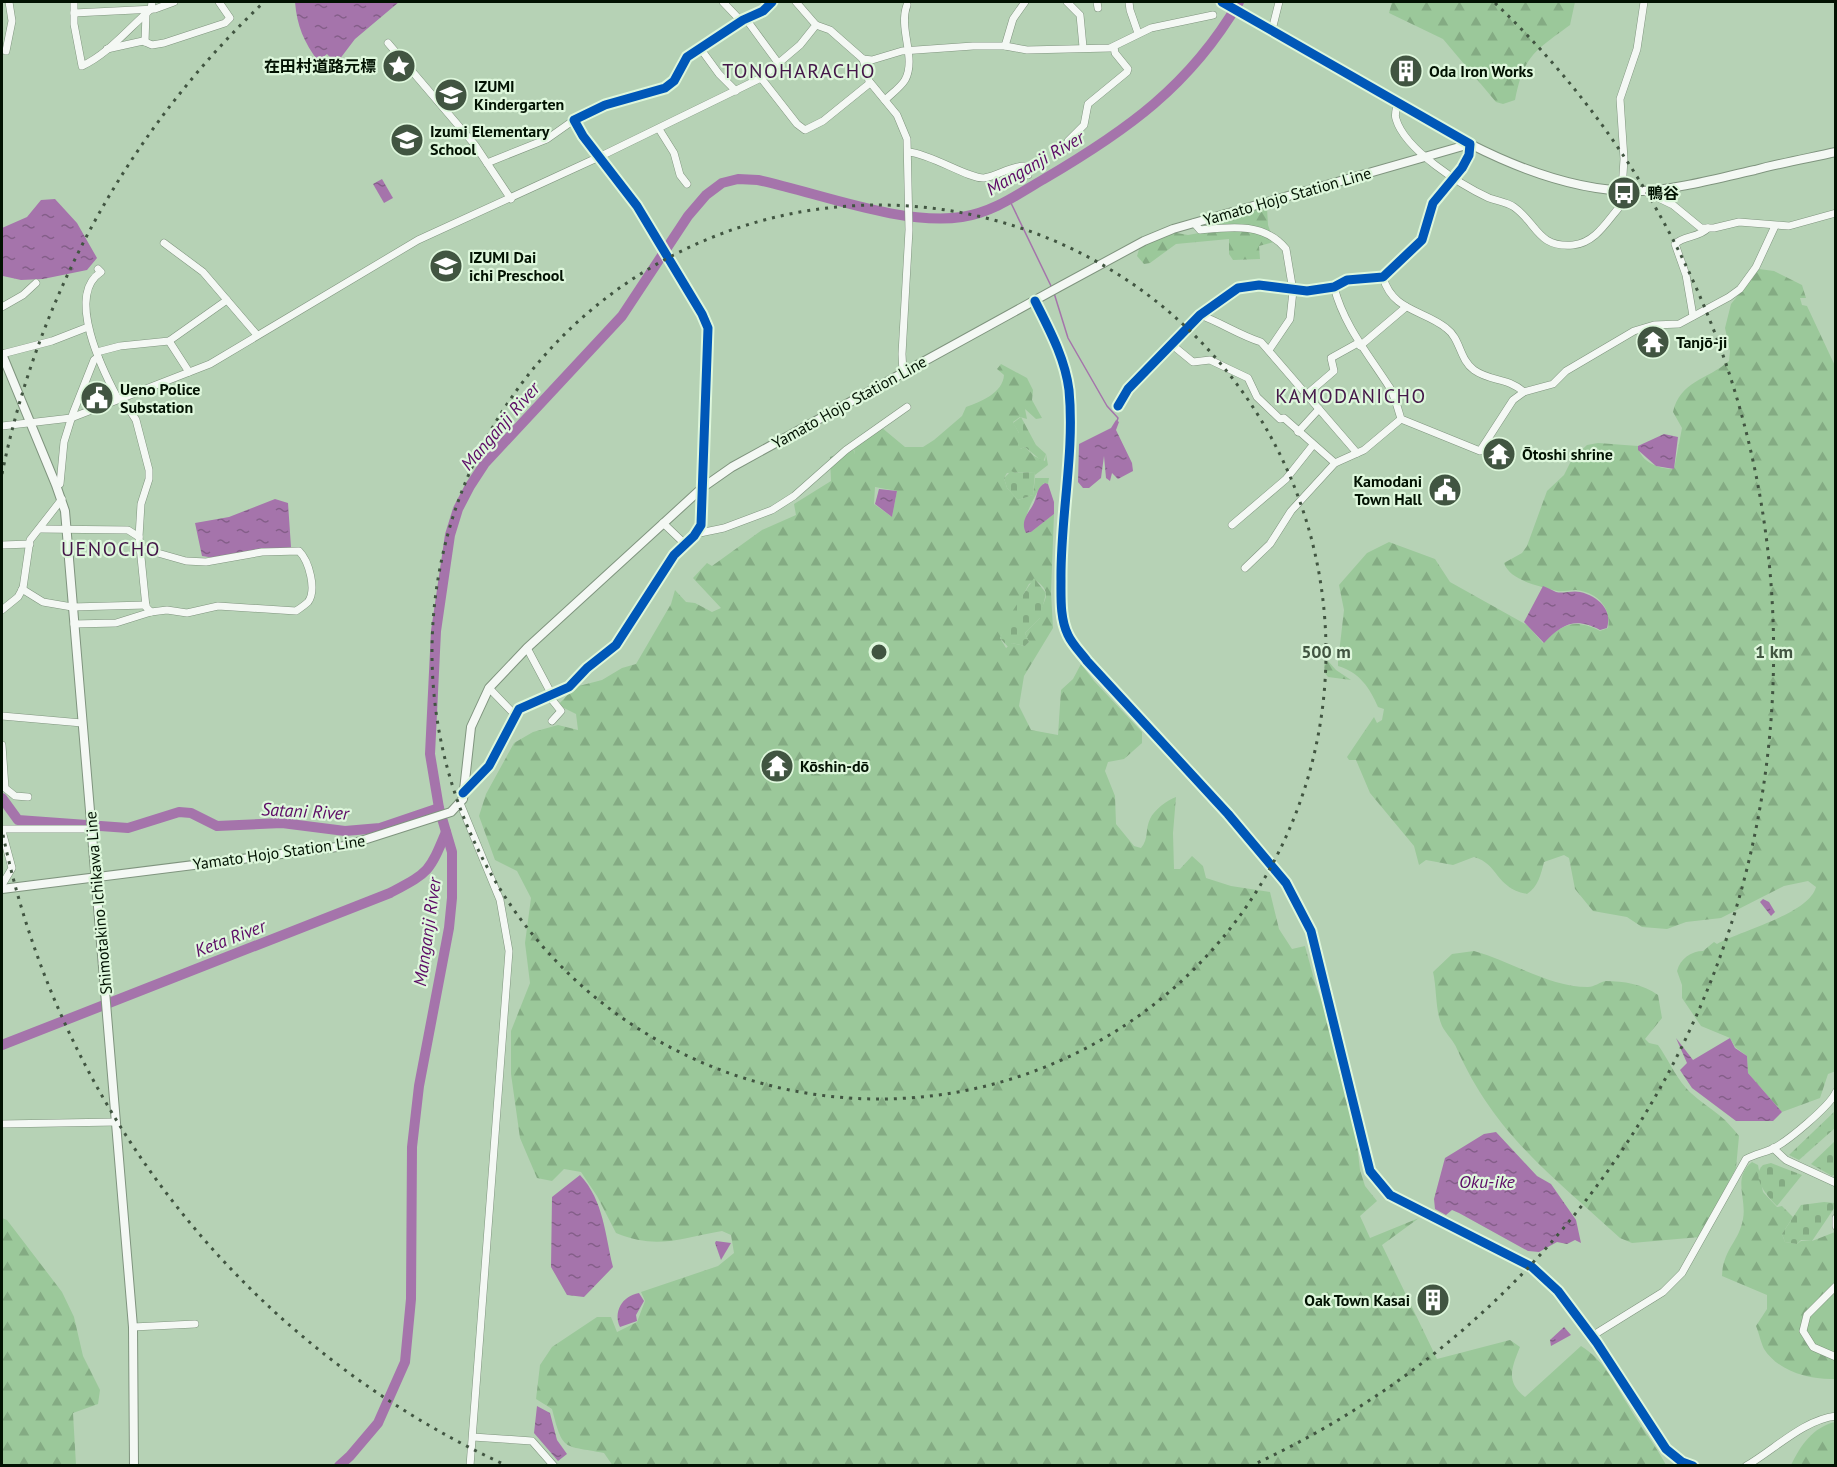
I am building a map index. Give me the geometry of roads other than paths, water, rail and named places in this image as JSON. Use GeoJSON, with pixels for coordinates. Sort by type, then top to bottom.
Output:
{"type":"FeatureCollection","features":[{"type":"Feature","properties":{"kind":"main road"},"geometry":{"type":"LineString","coordinates":[[1470,144],[1504,161],[1547,177],[1640,191],[1712,180],[1836,152]]}},
{"type":"Feature","properties":{"kind":"main road","name":"Yamato Hojo Station Line"},"geometry":{"type":"LineString","coordinates":[[2,887],[345,846],[445,814],[460,803],[464,793],[471,727],[489,688],[527,648],[663,523],[702,488],[732,467],[1144,241],[1194,223],[1470,144]]}},
{"type":"Feature","properties":{"kind":"main road","name":"Shimotakino Ichikawa Line"},"geometry":{"type":"LineString","coordinates":[[2,354],[62,499],[66,529],[133,1327],[134,1466]]}},
{"type":"Feature","properties":{"kind":"street"},"geometry":{"type":"LineString","coordinates":[[6,51],[12,21],[9,2]]}},
{"type":"Feature","properties":{"kind":"street"},"geometry":{"type":"LineString","coordinates":[[74,2],[82,66],[101,57],[150,8]]}},
{"type":"Feature","properties":{"kind":"street"},"geometry":{"type":"LineString","coordinates":[[74,13],[150,8],[174,2]]}},
{"type":"Feature","properties":{"kind":"street"},"geometry":{"type":"LineString","coordinates":[[107,49],[145,42],[152,45],[164,43],[225,23],[230,18],[219,2]]}},
{"type":"Feature","properties":{"kind":"street"},"geometry":{"type":"LineString","coordinates":[[723,2],[744,20],[779,64]]}},
{"type":"Feature","properties":{"kind":"street"},"geometry":{"type":"LineString","coordinates":[[487,163],[546,139],[574,120],[605,105],[665,88],[674,81],[687,57],[744,20],[763,11],[772,2]]}},
{"type":"Feature","properties":{"kind":"street"},"geometry":{"type":"LineString","coordinates":[[789,2],[796,3],[811,16],[816,25]]}},
{"type":"Feature","properties":{"kind":"street"},"geometry":{"type":"LineString","coordinates":[[1005,46],[1013,19],[1025,2]]}},
{"type":"Feature","properties":{"kind":"street"},"geometry":{"type":"LineString","coordinates":[[1067,2],[1080,15],[1083,47]]}},
{"type":"Feature","properties":{"kind":"street"},"geometry":{"type":"LineString","coordinates":[[1130,2],[1130,10],[1138,33]]}},
{"type":"Feature","properties":{"kind":"street"},"geometry":{"type":"LineString","coordinates":[[1272,30],[1279,2]]}},
{"type":"Feature","properties":{"kind":"street"},"geometry":{"type":"LineString","coordinates":[[1622,190],[1624,159],[1620,99],[1637,49],[1644,2]]}},
{"type":"Feature","properties":{"kind":"street"},"geometry":{"type":"LineString","coordinates":[[1118,406],[1128,389],[1200,315],[1238,288],[1249,285],[1293,291],[1334,287],[1347,280],[1383,277],[1422,240],[1433,203],[1469,155],[1470,144],[1224,3]]}},
{"type":"Feature","properties":{"kind":"street"},"geometry":{"type":"LineString","coordinates":[[885,100],[905,79],[907,50],[903,17],[907,5]]}},
{"type":"Feature","properties":{"kind":"street"},"geometry":{"type":"LineString","coordinates":[[145,42],[150,8]]}},
{"type":"Feature","properties":{"kind":"street"},"geometry":{"type":"LineString","coordinates":[[863,59],[872,60],[907,50],[1005,46],[1027,50],[1113,47],[1138,33],[1213,15]]}},
{"type":"Feature","properties":{"kind":"street"},"geometry":{"type":"LineString","coordinates":[[816,25],[823,25],[836,33],[863,59],[870,83],[885,100],[904,129],[909,152],[909,230],[903,372]]}},
{"type":"Feature","properties":{"kind":"street"},"geometry":{"type":"LineString","coordinates":[[2,426],[71,418],[234,352],[257,335],[418,240],[599,158],[761,78],[800,45],[816,25]]}},
{"type":"Feature","properties":{"kind":"street"},"geometry":{"type":"LineString","coordinates":[[388,43],[445,107],[511,199]]}},
{"type":"Feature","properties":{"kind":"street"},"geometry":{"type":"LineString","coordinates":[[1069,146],[1068,141],[1084,125],[1088,104],[1127,72],[1128,69],[1113,47]]}},
{"type":"Feature","properties":{"kind":"street"},"geometry":{"type":"LineString","coordinates":[[700,48],[719,74],[736,91]]}},
{"type":"Feature","properties":{"kind":"street"},"geometry":{"type":"LineString","coordinates":[[761,78],[797,124],[805,130],[823,121],[870,83]]}},
{"type":"Feature","properties":{"kind":"street"},"geometry":{"type":"LineString","coordinates":[[1398,102],[1395,116],[1400,129],[1425,156],[1453,178],[1515,208],[1540,237],[1564,245],[1580,244],[1592,238],[1625,198],[1640,191],[1673,205],[1697,226],[1708,228],[1739,222],[1789,226],[1836,213]]}},
{"type":"Feature","properties":{"kind":"street"},"geometry":{"type":"LineString","coordinates":[[464,793],[489,766],[515,715],[526,703],[570,687],[587,668],[616,645],[674,555],[701,525],[708,328],[637,206],[599,158],[574,120]]}},
{"type":"Feature","properties":{"kind":"street"},"geometry":{"type":"LineString","coordinates":[[659,129],[674,153],[680,175],[687,184]]}},
{"type":"Feature","properties":{"kind":"street"},"geometry":{"type":"LineString","coordinates":[[909,152],[984,178],[1015,166],[1025,166],[1028,175]]}},
{"type":"Feature","properties":{"kind":"street"},"geometry":{"type":"LineString","coordinates":[[1194,223],[1200,230],[1221,226],[1258,228],[1281,243],[1288,252],[1293,291],[1290,319],[1269,350]]}},
{"type":"Feature","properties":{"kind":"street"},"geometry":{"type":"LineString","coordinates":[[1334,287],[1338,304],[1359,344],[1391,390],[1401,419],[1480,451],[1513,400],[1524,392],[1553,384],[1566,371],[1634,331],[1654,325],[1679,324],[1740,289],[1756,267],[1775,226]]}},
{"type":"Feature","properties":{"kind":"street"},"geometry":{"type":"LineString","coordinates":[[1693,316],[1686,275],[1675,247],[1680,240],[1704,233],[1708,228]]}},
{"type":"Feature","properties":{"kind":"street"},"geometry":{"type":"LineString","coordinates":[[164,243],[203,272],[257,335]]}},
{"type":"Feature","properties":{"kind":"street"},"geometry":{"type":"LineString","coordinates":[[98,269],[101,273],[92,278],[88,291],[86,305],[88,327],[97,354],[120,398],[136,420],[149,470],[148,484],[141,504],[139,537],[148,608]]}},
{"type":"Feature","properties":{"kind":"street"},"geometry":{"type":"LineString","coordinates":[[1383,277],[1387,289],[1406,307],[1448,329],[1457,340],[1465,362],[1474,370],[1511,381],[1524,392]]}},
{"type":"Feature","properties":{"kind":"street"},"geometry":{"type":"LineString","coordinates":[[2,307],[23,295],[36,283]]}},
{"type":"Feature","properties":{"kind":"street"},"geometry":{"type":"LineString","coordinates":[[56,485],[60,484],[64,442],[71,418],[97,354],[120,346],[170,341],[227,300]]}},
{"type":"Feature","properties":{"kind":"street"},"geometry":{"type":"LineString","coordinates":[[1035,301],[1057,346],[1068,388],[1068,440],[1060,562],[1061,607],[1068,635],[1087,661],[1228,814],[1286,884],[1311,931],[1370,1170],[1390,1195],[1532,1268],[1558,1291],[1592,1336],[1666,1449],[1682,1462],[1693,1466]]}},
{"type":"Feature","properties":{"kind":"street"},"geometry":{"type":"LineString","coordinates":[[1306,395],[1334,371],[1331,357],[1359,344],[1406,307]]}},
{"type":"Feature","properties":{"kind":"street"},"geometry":{"type":"LineString","coordinates":[[1200,315],[1225,324],[1241,336],[1261,342],[1357,453]]}},
{"type":"Feature","properties":{"kind":"street"},"geometry":{"type":"LineString","coordinates":[[2,354],[51,341],[88,327]]}},
{"type":"Feature","properties":{"kind":"street"},"geometry":{"type":"LineString","coordinates":[[170,341],[189,372]]}},
{"type":"Feature","properties":{"kind":"street"},"geometry":{"type":"LineString","coordinates":[[1171,344],[1193,362],[1210,360],[1248,378],[1257,398],[1280,419],[1284,418],[1335,463]]}},
{"type":"Feature","properties":{"kind":"street"},"geometry":{"type":"LineString","coordinates":[[695,534],[724,528],[772,510],[794,496],[846,450],[907,407]]}},
{"type":"Feature","properties":{"kind":"street"},"geometry":{"type":"LineString","coordinates":[[1298,432],[1319,409]]}},
{"type":"Feature","properties":{"kind":"street"},"geometry":{"type":"LineString","coordinates":[[1245,568],[1270,544],[1291,512],[1335,463],[1364,450],[1401,419]]}},
{"type":"Feature","properties":{"kind":"street"},"geometry":{"type":"LineString","coordinates":[[1232,525],[1286,479],[1313,445]]}},
{"type":"Feature","properties":{"kind":"street"},"geometry":{"type":"LineString","coordinates":[[2,610],[22,589],[30,544],[62,499]]}},
{"type":"Feature","properties":{"kind":"street"},"geometry":{"type":"LineString","coordinates":[[663,523],[685,544]]}},
{"type":"Feature","properties":{"kind":"street"},"geometry":{"type":"LineString","coordinates":[[40,529],[128,530],[139,537]]}},
{"type":"Feature","properties":{"kind":"street"},"geometry":{"type":"LineString","coordinates":[[2,545],[30,544]]}},
{"type":"Feature","properties":{"kind":"street"},"geometry":{"type":"LineString","coordinates":[[22,589],[43,602],[72,607],[148,608],[187,613],[218,606],[296,611],[308,602],[312,592],[310,574],[304,556],[299,551],[262,552],[206,562],[186,561],[140,548]]}},
{"type":"Feature","properties":{"kind":"street"},"geometry":{"type":"LineString","coordinates":[[74,624],[116,623],[148,608]]}},
{"type":"Feature","properties":{"kind":"street"},"geometry":{"type":"LineString","coordinates":[[527,648],[550,695],[561,711],[552,721]]}},
{"type":"Feature","properties":{"kind":"street"},"geometry":{"type":"LineString","coordinates":[[489,688],[515,715]]}},
{"type":"Feature","properties":{"kind":"street"},"geometry":{"type":"LineString","coordinates":[[2,716],[82,723]]}},
{"type":"Feature","properties":{"kind":"street"},"geometry":{"type":"LineString","coordinates":[[2,745],[3,790],[28,797]]}},
{"type":"Feature","properties":{"kind":"street"},"geometry":{"type":"LineString","coordinates":[[460,803],[500,900],[509,951],[470,1466]]}},
{"type":"Feature","properties":{"kind":"street"},"geometry":{"type":"LineString","coordinates":[[2,887],[12,868],[2,830],[91,826]]}},
{"type":"Feature","properties":{"kind":"street"},"geometry":{"type":"LineString","coordinates":[[1592,1336],[1663,1292],[1682,1273],[1741,1166],[1758,1152],[1773,1148],[1814,1118],[1832,1101],[1836,1092]]}},
{"type":"Feature","properties":{"kind":"street"},"geometry":{"type":"LineString","coordinates":[[2,1124],[116,1122]]}},
{"type":"Feature","properties":{"kind":"street"},"geometry":{"type":"LineString","coordinates":[[1773,1148],[1786,1160],[1836,1183]]}},
{"type":"Feature","properties":{"kind":"street"},"geometry":{"type":"LineString","coordinates":[[1836,1218],[1836,1226]]}},
{"type":"Feature","properties":{"kind":"street"},"geometry":{"type":"LineString","coordinates":[[1836,1286],[1807,1315],[1803,1330],[1813,1347],[1836,1357]]}},
{"type":"Feature","properties":{"kind":"street"},"geometry":{"type":"LineString","coordinates":[[133,1327],[195,1324]]}},
{"type":"Feature","properties":{"kind":"street"},"geometry":{"type":"LineString","coordinates":[[1746,1466],[1804,1429],[1826,1417],[1836,1416]]}},
{"type":"Feature","properties":{"kind":"street"},"geometry":{"type":"LineString","coordinates":[[473,1437],[532,1441],[554,1466]]}},
{"type":"Feature","properties":{"kind":"water"},"geometry":{"type":"Polygon","coordinates":[[[295,2],[399,2],[355,39],[336,64],[327,54],[318,61],[313,54],[299,26],[295,2]]]}},
{"type":"Feature","properties":{"kind":"water"},"geometry":{"type":"Polygon","coordinates":[[[382,179],[393,198],[384,203],[373,184],[382,179]]]}},
{"type":"Feature","properties":{"kind":"water"},"geometry":{"type":"Polygon","coordinates":[[[55,199],[77,223],[97,258],[87,270],[43,279],[21,280],[3,276],[2,228],[27,217],[41,200],[55,199]]]}},
{"type":"Feature","properties":{"kind":"water"},"geometry":{"type":"Polygon","coordinates":[[[1116,420],[1119,422],[1116,430],[1132,463],[1133,471],[1118,479],[1112,473],[1110,481],[1106,478],[1104,456],[1101,478],[1089,488],[1083,488],[1078,482],[1079,444],[1111,428],[1116,420]]]}},
{"type":"Feature","properties":{"kind":"water"},"geometry":{"type":"Polygon","coordinates":[[[1664,434],[1678,437],[1674,469],[1656,466],[1638,450],[1638,446],[1664,434]]]}},
{"type":"Feature","properties":{"kind":"water"},"geometry":{"type":"Polygon","coordinates":[[[1045,483],[1048,484],[1054,502],[1054,514],[1031,532],[1026,533],[1025,520],[1039,488],[1045,483]]]}},
{"type":"Feature","properties":{"kind":"water"},"geometry":{"type":"Polygon","coordinates":[[[879,489],[897,491],[892,517],[875,504],[879,489]]]}},
{"type":"Feature","properties":{"kind":"water"},"geometry":{"type":"Polygon","coordinates":[[[275,499],[288,503],[291,547],[289,550],[215,558],[202,556],[195,523],[229,517],[275,499]]]}},
{"type":"Feature","properties":{"kind":"water"},"geometry":{"type":"Polygon","coordinates":[[[1543,586],[1556,592],[1587,594],[1598,600],[1608,615],[1607,628],[1600,630],[1583,624],[1569,624],[1544,643],[1524,622],[1543,586]]]}},
{"type":"Feature","properties":{"kind":"water"},"geometry":{"type":"Polygon","coordinates":[[[1763,899],[1769,902],[1775,912],[1771,916],[1760,902],[1763,899]]]}},
{"type":"Feature","properties":{"kind":"water"},"geometry":{"type":"Polygon","coordinates":[[[1676,1038],[1693,1060],[1730,1038],[1735,1048],[1747,1056],[1748,1073],[1782,1112],[1773,1121],[1736,1121],[1692,1088],[1680,1070],[1687,1063],[1676,1038]]]}},
{"type":"Feature","properties":{"kind":"water","name":"Oku-ike"},"geometry":{"type":"Polygon","coordinates":[[[1496,1132],[1537,1176],[1551,1184],[1576,1220],[1581,1243],[1575,1240],[1567,1244],[1557,1242],[1539,1252],[1528,1251],[1459,1213],[1452,1210],[1446,1215],[1435,1209],[1434,1199],[1445,1158],[1484,1134],[1496,1132]]]}},
{"type":"Feature","properties":{"kind":"water"},"geometry":{"type":"Polygon","coordinates":[[[580,1175],[599,1207],[613,1267],[584,1297],[567,1295],[551,1267],[552,1197],[580,1175]]]}},
{"type":"Feature","properties":{"kind":"water"},"geometry":{"type":"Polygon","coordinates":[[[716,1241],[731,1243],[721,1260],[715,1243],[716,1241]]]}},
{"type":"Feature","properties":{"kind":"water"},"geometry":{"type":"Polygon","coordinates":[[[639,1293],[644,1301],[636,1315],[637,1321],[620,1327],[618,1310],[620,1306],[628,1297],[639,1293]]]}},
{"type":"Feature","properties":{"kind":"water"},"geometry":{"type":"Polygon","coordinates":[[[1564,1327],[1571,1335],[1551,1346],[1550,1340],[1564,1327]]]}},
{"type":"Feature","properties":{"kind":"water"},"geometry":{"type":"Polygon","coordinates":[[[537,1406],[550,1413],[557,1440],[567,1454],[558,1461],[534,1433],[537,1406]]]}},
{"type":"Feature","properties":{"kind":"waterway","name":"Manganji River"},"geometry":{"type":"LineString","coordinates":[[339,1466],[378,1423],[405,1362],[411,1299],[412,1147],[419,1086],[449,928],[452,898],[452,852],[439,808],[430,754],[436,631],[450,535],[458,509],[470,486],[485,463],[622,316],[688,216],[706,195],[722,183],[738,179],[758,180],[860,207],[913,217],[939,219],[974,215],[995,207],[1074,161],[1154,104],[1199,58],[1220,32],[1239,2]]}},
{"type":"Feature","properties":{"kind":"waterway"},"geometry":{"type":"LineString","coordinates":[[1010,201],[1052,288]]}},
{"type":"Feature","properties":{"kind":"waterway"},"geometry":{"type":"LineString","coordinates":[[1054,293],[1068,338],[1107,406],[1118,418],[1117,421]]}},
{"type":"Feature","properties":{"kind":"waterway","name":"Satani River"},"geometry":{"type":"LineString","coordinates":[[2,798],[18,820],[128,828],[179,812],[191,813],[217,826],[282,823],[345,831],[380,828],[439,808]]}},
{"type":"Feature","properties":{"kind":"waterway","name":"Keta River"},"geometry":{"type":"LineString","coordinates":[[2,1045],[390,893],[426,870],[436,856],[446,832]]}},
{"type":"Feature","properties":{"kind":"place","name":"在田村道路元標"},"geometry":{"type":"Point","coordinates":[399,66]}},
{"type":"Feature","properties":{"kind":"place","name":"Oda Iron Works"},"geometry":{"type":"Point","coordinates":[1406,71]}},
{"type":"Feature","properties":{"kind":"place","name":"IZUMI Kindergarten"},"geometry":{"type":"Point","coordinates":[451,95]}},
{"type":"Feature","properties":{"kind":"place","name":"Izumi Elementary School"},"geometry":{"type":"Point","coordinates":[407,140]}},
{"type":"Feature","properties":{"kind":"place","name":"鴨谷"},"geometry":{"type":"Point","coordinates":[1624,193]}},
{"type":"Feature","properties":{"kind":"place","name":"IZUMI Dai ichi Preschool"},"geometry":{"type":"Point","coordinates":[446,266]}},
{"type":"Feature","properties":{"kind":"place","name":"Tanjō-ji"},"geometry":{"type":"Point","coordinates":[1653,342]}},
{"type":"Feature","properties":{"kind":"place","name":"Ueno Police Substation"},"geometry":{"type":"Point","coordinates":[97,398]}},
{"type":"Feature","properties":{"kind":"place","name":"Ōtoshi shrine"},"geometry":{"type":"Point","coordinates":[1499,454]}},
{"type":"Feature","properties":{"kind":"place","name":"Kamodani Town Hall"},"geometry":{"type":"Point","coordinates":[1445,490]}},
{"type":"Feature","properties":{"kind":"place","name":"Kōshin-dō"},"geometry":{"type":"Point","coordinates":[777,766]}},
{"type":"Feature","properties":{"kind":"place","name":"Oak Town Kasai"},"geometry":{"type":"Point","coordinates":[1433,1300]}},
{"type":"Feature","properties":{"kind":"district","name":"TONOHARACHO"},"geometry":{"type":"Point","coordinates":[799,71]}},
{"type":"Feature","properties":{"kind":"district","name":"KAMODANICHO"},"geometry":{"type":"Point","coordinates":[1351,396]}},
{"type":"Feature","properties":{"kind":"district","name":"UENOCHO"},"geometry":{"type":"Point","coordinates":[111,549]}}]}
